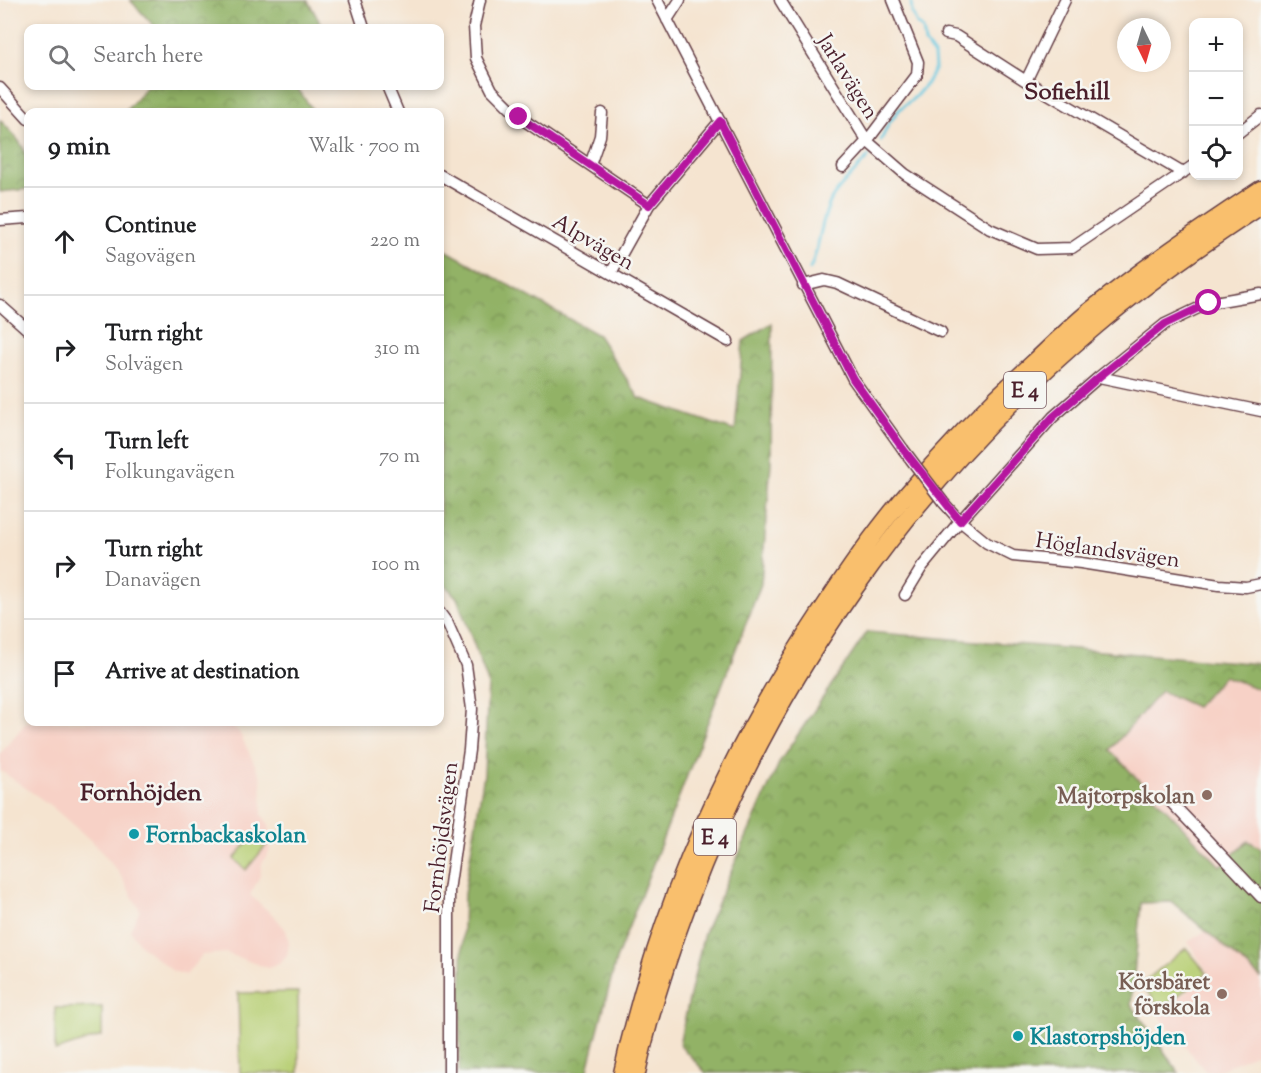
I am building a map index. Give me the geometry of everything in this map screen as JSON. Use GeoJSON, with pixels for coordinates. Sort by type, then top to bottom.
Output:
{"type":"FeatureCollection","features":[{"type":"Feature","properties":{"kind":"highway","name":"E 4"},"geometry":{"type":"LineString","coordinates":[[622,1073],[630,1036],[659,942],[693,848],[740,747],[790,658],[848,571],[899,502],[987,406],[1020,375],[1086,315],[1185,239],[1261,189]]}},
{"type":"Feature","properties":{"kind":"highway","name":"E 4"},"geometry":{"type":"LineString","coordinates":[[637,1073],[644,1038],[672,947],[705,857],[750,758],[800,670],[859,580],[913,510],[987,427],[1037,378],[1115,311],[1196,249],[1261,206]]}},
{"type":"Feature","properties":{"kind":"street"},"geometry":{"type":"LineString","coordinates":[[355,0],[363,24]]}},
{"type":"Feature","properties":{"kind":"street"},"geometry":{"type":"LineString","coordinates":[[480,0],[474,26],[476,58],[492,90],[519,117],[649,205]]}},
{"type":"Feature","properties":{"kind":"street","name":"Höglandsvägen"},"geometry":{"type":"LineString","coordinates":[[657,0],[853,379],[903,449],[960,521],[987,543],[1013,555],[1081,563],[1219,585],[1246,587],[1261,584]]}},
{"type":"Feature","properties":{"kind":"street"},"geometry":{"type":"LineString","coordinates":[[667,20],[680,0]]}},
{"type":"Feature","properties":{"kind":"street","name":"Jarlavägen"},"geometry":{"type":"LineString","coordinates":[[780,0],[867,141],[905,174],[990,229],[1037,249],[1072,248],[1189,169]]}},
{"type":"Feature","properties":{"kind":"street"},"geometry":{"type":"LineString","coordinates":[[843,167],[867,141],[917,75],[918,62],[893,0]]}},
{"type":"Feature","properties":{"kind":"street"},"geometry":{"type":"LineString","coordinates":[[1026,81],[1065,0]]}},
{"type":"Feature","properties":{"kind":"street"},"geometry":{"type":"LineString","coordinates":[[946,34],[956,36],[1026,81],[1183,173]]}},
{"type":"Feature","properties":{"kind":"street"},"geometry":{"type":"LineString","coordinates":[[0,88],[24,115]]}},
{"type":"Feature","properties":{"kind":"street"},"geometry":{"type":"LineString","coordinates":[[389,90],[396,108]]}},
{"type":"Feature","properties":{"kind":"street"},"geometry":{"type":"LineString","coordinates":[[590,165],[600,136],[602,113]]}},
{"type":"Feature","properties":{"kind":"street"},"geometry":{"type":"LineString","coordinates":[[1243,130],[1261,115]]}},
{"type":"Feature","properties":{"kind":"street"},"geometry":{"type":"LineString","coordinates":[[611,273],[649,205],[720,121]]}},
{"type":"Feature","properties":{"kind":"street","name":"Alpvägen"},"geometry":{"type":"LineString","coordinates":[[444,177],[728,341]]}},
{"type":"Feature","properties":{"kind":"street"},"geometry":{"type":"LineString","coordinates":[[0,220],[24,217]]}},
{"type":"Feature","properties":{"kind":"street"},"geometry":{"type":"LineString","coordinates":[[804,285],[824,280],[837,283],[941,332]]}},
{"type":"Feature","properties":{"kind":"street"},"geometry":{"type":"LineString","coordinates":[[905,595],[922,567],[960,521],[1053,417],[1099,377],[1165,324],[1209,303],[1261,294]]}},
{"type":"Feature","properties":{"kind":"street"},"geometry":{"type":"LineString","coordinates":[[0,305],[24,326]]}},
{"type":"Feature","properties":{"kind":"street"},"geometry":{"type":"LineString","coordinates":[[1099,377],[1261,411]]}},
{"type":"Feature","properties":{"kind":"street","name":"Fornhöjdsvägen"},"geometry":{"type":"LineString","coordinates":[[444,618],[466,665],[472,709],[470,750],[449,891],[449,1073]]}},
{"type":"Feature","properties":{"kind":"street"},"geometry":{"type":"LineString","coordinates":[[1170,801],[1261,897]]}},
{"type":"Feature","properties":{"kind":"shaded area","name":"Majtorpskolan"},"geometry":{"type":"Polygon","coordinates":[[[1224,676],[1261,690],[1261,848],[1248,841],[1220,867],[1110,750],[1161,691],[1196,707],[1224,676]]]}},
{"type":"Feature","properties":{"kind":"shaded area"},"geometry":{"type":"Polygon","coordinates":[[[24,725],[232,726],[239,732],[261,777],[262,815],[269,825],[271,837],[270,850],[262,863],[260,876],[250,895],[286,930],[289,943],[287,956],[279,964],[268,968],[226,953],[202,955],[186,975],[173,971],[140,945],[130,930],[140,910],[119,873],[96,845],[50,805],[0,770],[0,754],[24,725]]]}},
{"type":"Feature","properties":{"kind":"shaded area","name":"Körsbäret förskola"},"geometry":{"type":"Polygon","coordinates":[[[1252,901],[1261,910],[1261,1051],[1213,1073],[1207,1073],[1158,1014],[1209,974],[1188,942],[1252,901]]]}},
{"type":"Feature","properties":{"kind":"green space"},"geometry":{"type":"Polygon","coordinates":[[[130,0],[304,0],[308,1],[321,24],[152,24],[130,0]]]}},
{"type":"Feature","properties":{"kind":"green space"},"geometry":{"type":"Polygon","coordinates":[[[144,90],[299,90],[311,108],[128,108],[144,90]]]}},
{"type":"Feature","properties":{"kind":"green space"},"geometry":{"type":"Polygon","coordinates":[[[0,120],[24,150],[24,189],[0,192],[0,120]]]}},
{"type":"Feature","properties":{"kind":"green space"},"geometry":{"type":"Polygon","coordinates":[[[444,249],[598,335],[639,398],[735,431],[743,341],[772,323],[771,463],[761,584],[616,960],[587,1073],[459,1073],[464,894],[484,774],[488,683],[457,598],[444,583],[444,249]]]}},
{"type":"Feature","properties":{"kind":"green space"},"geometry":{"type":"Polygon","coordinates":[[[867,632],[1261,664],[1261,690],[1224,676],[1196,707],[1161,691],[1110,750],[1220,866],[1248,841],[1261,848],[1261,978],[1172,902],[1141,903],[1131,1004],[1179,1073],[706,1073],[679,1044],[704,933],[780,761],[867,632]]]}},
{"type":"Feature","properties":{"kind":"green space"},"geometry":{"type":"Polygon","coordinates":[[[255,833],[268,843],[246,870],[234,859],[255,833]]]}},
{"type":"Feature","properties":{"kind":"green space"},"geometry":{"type":"Polygon","coordinates":[[[1186,948],[1207,973],[1161,1009],[1141,984],[1186,948]]]}},
{"type":"Feature","properties":{"kind":"green space"},"geometry":{"type":"Polygon","coordinates":[[[298,992],[299,1073],[240,1073],[238,993],[298,992]]]}},
{"type":"Feature","properties":{"kind":"green space"},"geometry":{"type":"Polygon","coordinates":[[[102,1007],[102,1036],[55,1051],[55,1008],[102,1007]]]}},
{"type":"Feature","properties":{"kind":"waterway"},"geometry":{"type":"LineString","coordinates":[[881,140],[889,123],[927,83],[935,68],[934,55],[925,43],[923,29],[917,24],[912,13],[911,0]]}},
{"type":"Feature","properties":{"kind":"waterway"},"geometry":{"type":"LineString","coordinates":[[810,269],[831,200],[869,156]]}},
{"type":"Feature","properties":{"kind":"place","name":"Majtorpskolan"},"geometry":{"type":"Point","coordinates":[1207,795]}},
{"type":"Feature","properties":{"kind":"place","name":"Fornbackaskolan"},"geometry":{"type":"Point","coordinates":[134,834]}},
{"type":"Feature","properties":{"kind":"place","name":"Körsbäret förskola"},"geometry":{"type":"Point","coordinates":[1222,994]}},
{"type":"Feature","properties":{"kind":"place","name":"Klastorpshöjden"},"geometry":{"type":"Point","coordinates":[1018,1036]}},
{"type":"Feature","properties":{"kind":"district","name":"Sofiehill"},"geometry":{"type":"Point","coordinates":[1067,91]}},
{"type":"Feature","properties":{"kind":"district","name":"Fornhöjden"},"geometry":{"type":"Point","coordinates":[141,792]}},
{"type":"Feature","properties":{"kind":"route"},"geometry":{"type":"LineString","coordinates":[[519,117],[649,205],[720,121],[853,379],[903,449],[960,521],[1053,417],[1165,324],[1209,303]]}}]}
